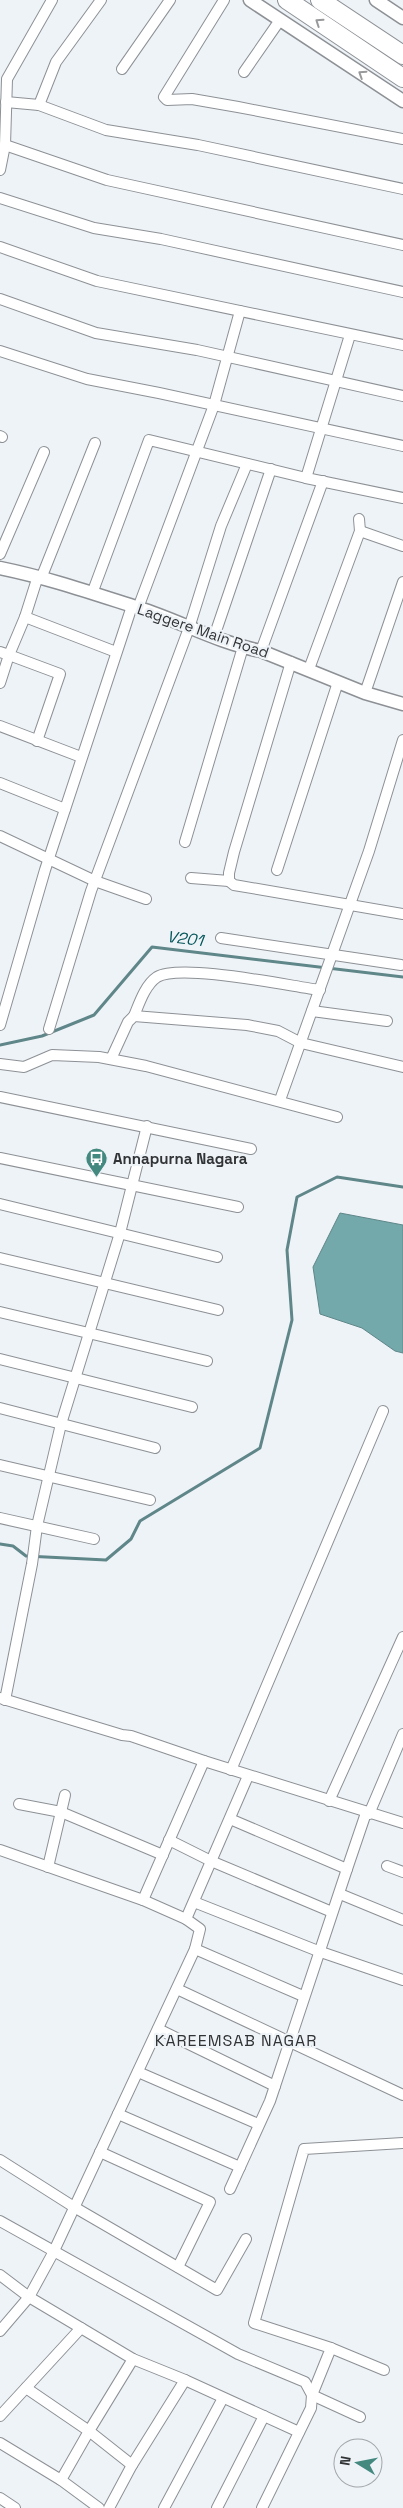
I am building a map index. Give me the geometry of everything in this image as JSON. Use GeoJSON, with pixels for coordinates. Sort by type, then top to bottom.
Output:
{"type":"FeatureCollection","features":[{"type":"Feature","properties":{"kind":"highway"},"geometry":{"type":"LineString","coordinates":[[287,0],[403,78]]}},
{"type":"Feature","properties":{"kind":"highway"},"geometry":{"type":"LineString","coordinates":[[320,0],[403,55]]}},
{"type":"Feature","properties":{"kind":"street"},"geometry":{"type":"LineString","coordinates":[[0,170],[6,102],[4,77],[52,0]]}},
{"type":"Feature","properties":{"kind":"street"},"geometry":{"type":"LineString","coordinates":[[39,105],[56,62],[101,0]]}},
{"type":"Feature","properties":{"kind":"street"},"geometry":{"type":"LineString","coordinates":[[122,69],[170,0]]}},
{"type":"Feature","properties":{"kind":"street"},"geometry":{"type":"LineString","coordinates":[[224,0],[164,97],[167,100],[192,99],[403,139]]}},
{"type":"Feature","properties":{"kind":"street"},"geometry":{"type":"LineString","coordinates":[[250,0],[403,100]]}},
{"type":"Feature","properties":{"kind":"street"},"geometry":{"type":"LineString","coordinates":[[376,0],[403,18]]}},
{"type":"Feature","properties":{"kind":"street"},"geometry":{"type":"LineString","coordinates":[[244,72],[280,20]]}},
{"type":"Feature","properties":{"kind":"street"},"geometry":{"type":"LineString","coordinates":[[6,102],[39,105],[106,130],[198,145],[403,189]]}},
{"type":"Feature","properties":{"kind":"street"},"geometry":{"type":"LineString","coordinates":[[3,138],[106,180],[403,245]]}},
{"type":"Feature","properties":{"kind":"street"},"geometry":{"type":"LineString","coordinates":[[0,198],[94,228],[161,239],[403,292]]}},
{"type":"Feature","properties":{"kind":"street"},"geometry":{"type":"LineString","coordinates":[[0,248],[96,281],[403,345]]}},
{"type":"Feature","properties":{"kind":"street"},"geometry":{"type":"LineString","coordinates":[[0,299],[96,333],[228,357],[403,396]]}},
{"type":"Feature","properties":{"kind":"street"},"geometry":{"type":"LineString","coordinates":[[0,1025],[81,756],[116,652],[197,452],[214,405],[240,311]]}},
{"type":"Feature","properties":{"kind":"street"},"geometry":{"type":"LineString","coordinates":[[306,478],[322,429],[334,381],[350,335]]}},
{"type":"Feature","properties":{"kind":"street"},"geometry":{"type":"LineString","coordinates":[[0,350],[87,379],[403,446]]}},
{"type":"Feature","properties":{"kind":"street"},"geometry":{"type":"LineString","coordinates":[[93,591],[149,440],[306,478],[403,498]]}},
{"type":"Feature","properties":{"kind":"street"},"geometry":{"type":"LineString","coordinates":[[0,683],[4,653],[25,617],[95,443]]}},
{"type":"Feature","properties":{"kind":"street"},"geometry":{"type":"LineString","coordinates":[[0,554],[44,452]]}},
{"type":"Feature","properties":{"kind":"street"},"geometry":{"type":"LineString","coordinates":[[49,1029],[95,881],[189,628],[221,526],[247,464]]}},
{"type":"Feature","properties":{"kind":"street"},"geometry":{"type":"LineString","coordinates":[[214,637],[271,470]]}},
{"type":"Feature","properties":{"kind":"street"},"geometry":{"type":"LineString","coordinates":[[261,651],[323,481]]}},
{"type":"Feature","properties":{"kind":"street"},"geometry":{"type":"LineString","coordinates":[[309,669],[360,531],[359,519]]}},
{"type":"Feature","properties":{"kind":"street"},"geometry":{"type":"LineString","coordinates":[[360,531],[403,546]]}},
{"type":"Feature","properties":{"kind":"street","name":"Laggere Main Road"},"geometry":{"type":"LineString","coordinates":[[0,568],[40,576],[93,591],[214,637],[291,662],[364,693],[403,704]]}},
{"type":"Feature","properties":{"kind":"street"},"geometry":{"type":"LineString","coordinates":[[364,693],[403,582]]}},
{"type":"Feature","properties":{"kind":"street"},"geometry":{"type":"LineString","coordinates":[[25,617],[116,652]]}},
{"type":"Feature","properties":{"kind":"street"},"geometry":{"type":"LineString","coordinates":[[185,842],[243,647]]}},
{"type":"Feature","properties":{"kind":"street"},"geometry":{"type":"LineString","coordinates":[[4,653],[60,674],[37,740]]}},
{"type":"Feature","properties":{"kind":"street"},"geometry":{"type":"LineString","coordinates":[[229,881],[234,852],[291,662]]}},
{"type":"Feature","properties":{"kind":"street"},"geometry":{"type":"LineString","coordinates":[[277,870],[338,682]]}},
{"type":"Feature","properties":{"kind":"street"},"geometry":{"type":"LineString","coordinates":[[0,726],[81,756]]}},
{"type":"Feature","properties":{"kind":"street"},"geometry":{"type":"LineString","coordinates":[[280,1100],[332,955],[403,740]]}},
{"type":"Feature","properties":{"kind":"street"},"geometry":{"type":"LineString","coordinates":[[0,783],[65,809]]}},
{"type":"Feature","properties":{"kind":"street"},"geometry":{"type":"LineString","coordinates":[[0,837],[50,858],[95,881],[146,899]]}},
{"type":"Feature","properties":{"kind":"street"},"geometry":{"type":"LineString","coordinates":[[191,878],[229,881],[234,885],[403,914]]}},
{"type":"Feature","properties":{"kind":"street"},"geometry":{"type":"LineString","coordinates":[[222,938],[401,965]]}},
{"type":"Feature","properties":{"kind":"street"},"geometry":{"type":"LineString","coordinates":[[111,1059],[128,1022],[134,1016],[144,994],[156,978],[169,973],[204,974],[320,990]]}},
{"type":"Feature","properties":{"kind":"street"},"geometry":{"type":"LineString","coordinates":[[312,1011],[387,1021]]}},
{"type":"Feature","properties":{"kind":"street"},"geometry":{"type":"LineString","coordinates":[[134,1016],[247,1025],[278,1031],[301,1043],[403,1066]]}},
{"type":"Feature","properties":{"kind":"street"},"geometry":{"type":"LineString","coordinates":[[0,1064],[24,1067],[52,1055],[111,1059],[280,1100],[337,1117]]}},
{"type":"Feature","properties":{"kind":"street"},"geometry":{"type":"LineString","coordinates":[[0,1097],[251,1149]]}},
{"type":"Feature","properties":{"kind":"street"},"geometry":{"type":"LineString","coordinates":[[147,1126],[120,1233],[61,1424],[37,1526],[32,1563],[3,1699],[131,1736],[248,1776],[403,1824]]}},
{"type":"Feature","properties":{"kind":"street"},"geometry":{"type":"LineString","coordinates":[[0,1158],[238,1207]]}},
{"type":"Feature","properties":{"kind":"street"},"geometry":{"type":"LineString","coordinates":[[0,1204],[217,1257]]}},
{"type":"Feature","properties":{"kind":"street"},"geometry":{"type":"LineString","coordinates":[[0,1258],[218,1310]]}},
{"type":"Feature","properties":{"kind":"street"},"geometry":{"type":"LineString","coordinates":[[0,1312],[207,1361]]}},
{"type":"Feature","properties":{"kind":"street"},"geometry":{"type":"LineString","coordinates":[[0,1359],[192,1407]]}},
{"type":"Feature","properties":{"kind":"street"},"geometry":{"type":"LineString","coordinates":[[0,1408],[154,1448]]}},
{"type":"Feature","properties":{"kind":"street"},"geometry":{"type":"LineString","coordinates":[[231,1770],[383,1411]]}},
{"type":"Feature","properties":{"kind":"street"},"geometry":{"type":"LineString","coordinates":[[0,1465],[150,1500]]}},
{"type":"Feature","properties":{"kind":"street"},"geometry":{"type":"LineString","coordinates":[[0,1518],[94,1539]]}},
{"type":"Feature","properties":{"kind":"street"},"geometry":{"type":"LineString","coordinates":[[329,1801],[403,1637]]}},
{"type":"Feature","properties":{"kind":"street"},"geometry":{"type":"LineString","coordinates":[[230,2189],[270,2101],[303,1996],[340,1894],[347,1869],[368,1813],[403,1734]]}},
{"type":"Feature","properties":{"kind":"street"},"geometry":{"type":"LineString","coordinates":[[143,1900],[204,1761]]}},
{"type":"Feature","properties":{"kind":"street"},"geometry":{"type":"LineString","coordinates":[[186,1919],[248,1776]]}},
{"type":"Feature","properties":{"kind":"street"},"geometry":{"type":"LineString","coordinates":[[48,1867],[65,1795]]}},
{"type":"Feature","properties":{"kind":"street"},"geometry":{"type":"LineString","coordinates":[[19,1804],[61,1812],[163,1855]]}},
{"type":"Feature","properties":{"kind":"street"},"geometry":{"type":"LineString","coordinates":[[230,1819],[347,1869]]}},
{"type":"Feature","properties":{"kind":"street"},"geometry":{"type":"LineString","coordinates":[[169,1840],[211,1861],[332,1912]]}},
{"type":"Feature","properties":{"kind":"street"},"geometry":{"type":"LineString","coordinates":[[0,1850],[143,1900],[186,1919],[200,1929],[195,1949],[177,1989],[53,2252],[30,2297],[0,2331]]}},
{"type":"Feature","properties":{"kind":"street"},"geometry":{"type":"LineString","coordinates":[[387,1866],[403,1872]]}},
{"type":"Feature","properties":{"kind":"street"},"geometry":{"type":"LineString","coordinates":[[340,1894],[403,1920]]}},
{"type":"Feature","properties":{"kind":"street"},"geometry":{"type":"LineString","coordinates":[[194,1902],[318,1951],[403,1980]]}},
{"type":"Feature","properties":{"kind":"street"},"geometry":{"type":"LineString","coordinates":[[195,1949],[303,1996]]}},
{"type":"Feature","properties":{"kind":"street"},"geometry":{"type":"LineString","coordinates":[[177,1989],[403,2095]]}},
{"type":"Feature","properties":{"kind":"street"},"geometry":{"type":"LineString","coordinates":[[158,2029],[275,2086]]}},
{"type":"Feature","properties":{"kind":"street"},"geometry":{"type":"LineString","coordinates":[[138,2072],[258,2124]]}},
{"type":"Feature","properties":{"kind":"street"},"geometry":{"type":"LineString","coordinates":[[118,2114],[240,2167]]}},
{"type":"Feature","properties":{"kind":"street"},"geometry":{"type":"LineString","coordinates":[[384,2370],[331,2348],[254,2322],[304,2150],[403,2143]]}},
{"type":"Feature","properties":{"kind":"street"},"geometry":{"type":"LineString","coordinates":[[100,2152],[210,2202],[178,2267]]}},
{"type":"Feature","properties":{"kind":"street"},"geometry":{"type":"LineString","coordinates":[[0,2160],[74,2207],[217,2290],[246,2239]]}},
{"type":"Feature","properties":{"kind":"street"},"geometry":{"type":"LineString","coordinates":[[0,2221],[238,2354],[305,2382],[312,2395],[360,2417]]}},
{"type":"Feature","properties":{"kind":"street"},"geometry":{"type":"LineString","coordinates":[[0,2275],[30,2297],[133,2359],[185,2380],[299,2432]]}},
{"type":"Feature","properties":{"kind":"street"},"geometry":{"type":"LineString","coordinates":[[0,2416],[81,2328]]}},
{"type":"Feature","properties":{"kind":"street"},"geometry":{"type":"LineString","coordinates":[[262,2508],[311,2408],[312,2395],[331,2348]]}},
{"type":"Feature","properties":{"kind":"street"},"geometry":{"type":"LineString","coordinates":[[60,2480],[133,2359]]}},
{"type":"Feature","properties":{"kind":"street"},"geometry":{"type":"LineString","coordinates":[[109,2508],[132,2465],[185,2380]]}},
{"type":"Feature","properties":{"kind":"street"},"geometry":{"type":"LineString","coordinates":[[26,2388],[89,2431],[132,2465]]}},
{"type":"Feature","properties":{"kind":"street"},"geometry":{"type":"LineString","coordinates":[[164,2508],[224,2398]]}},
{"type":"Feature","properties":{"kind":"street"},"geometry":{"type":"LineString","coordinates":[[217,2508],[264,2416]]}},
{"type":"Feature","properties":{"kind":"street"},"geometry":{"type":"LineString","coordinates":[[0,2443],[60,2480],[99,2508]]}},
{"type":"Feature","properties":{"kind":"street"},"geometry":{"type":"LineString","coordinates":[[0,2498],[15,2508]]}},
{"type":"Feature","properties":{"kind":"water"},"geometry":{"type":"Polygon","coordinates":[[[340,1213],[403,1225],[403,1353],[395,1351],[362,1328],[320,1314],[313,1267],[340,1213]]]}},
{"type":"Feature","properties":{"kind":"waterway","name":"V201"},"geometry":{"type":"LineString","coordinates":[[0,1045],[42,1036],[94,1015],[152,947],[403,977]]}},
{"type":"Feature","properties":{"kind":"waterway"},"geometry":{"type":"LineString","coordinates":[[0,1544],[13,1546],[26,1556],[106,1560],[131,1539],[140,1521],[260,1448],[292,1320],[287,1250],[297,1197],[337,1177],[403,1187]]}},
{"type":"Feature","properties":{"kind":"place","name":"Annapurna Nagara"},"geometry":{"type":"Point","coordinates":[97,1178]}},
{"type":"Feature","properties":{"kind":"district","name":"KAREEMSAB NAGAR"},"geometry":{"type":"Point","coordinates":[236,2040]}}]}
